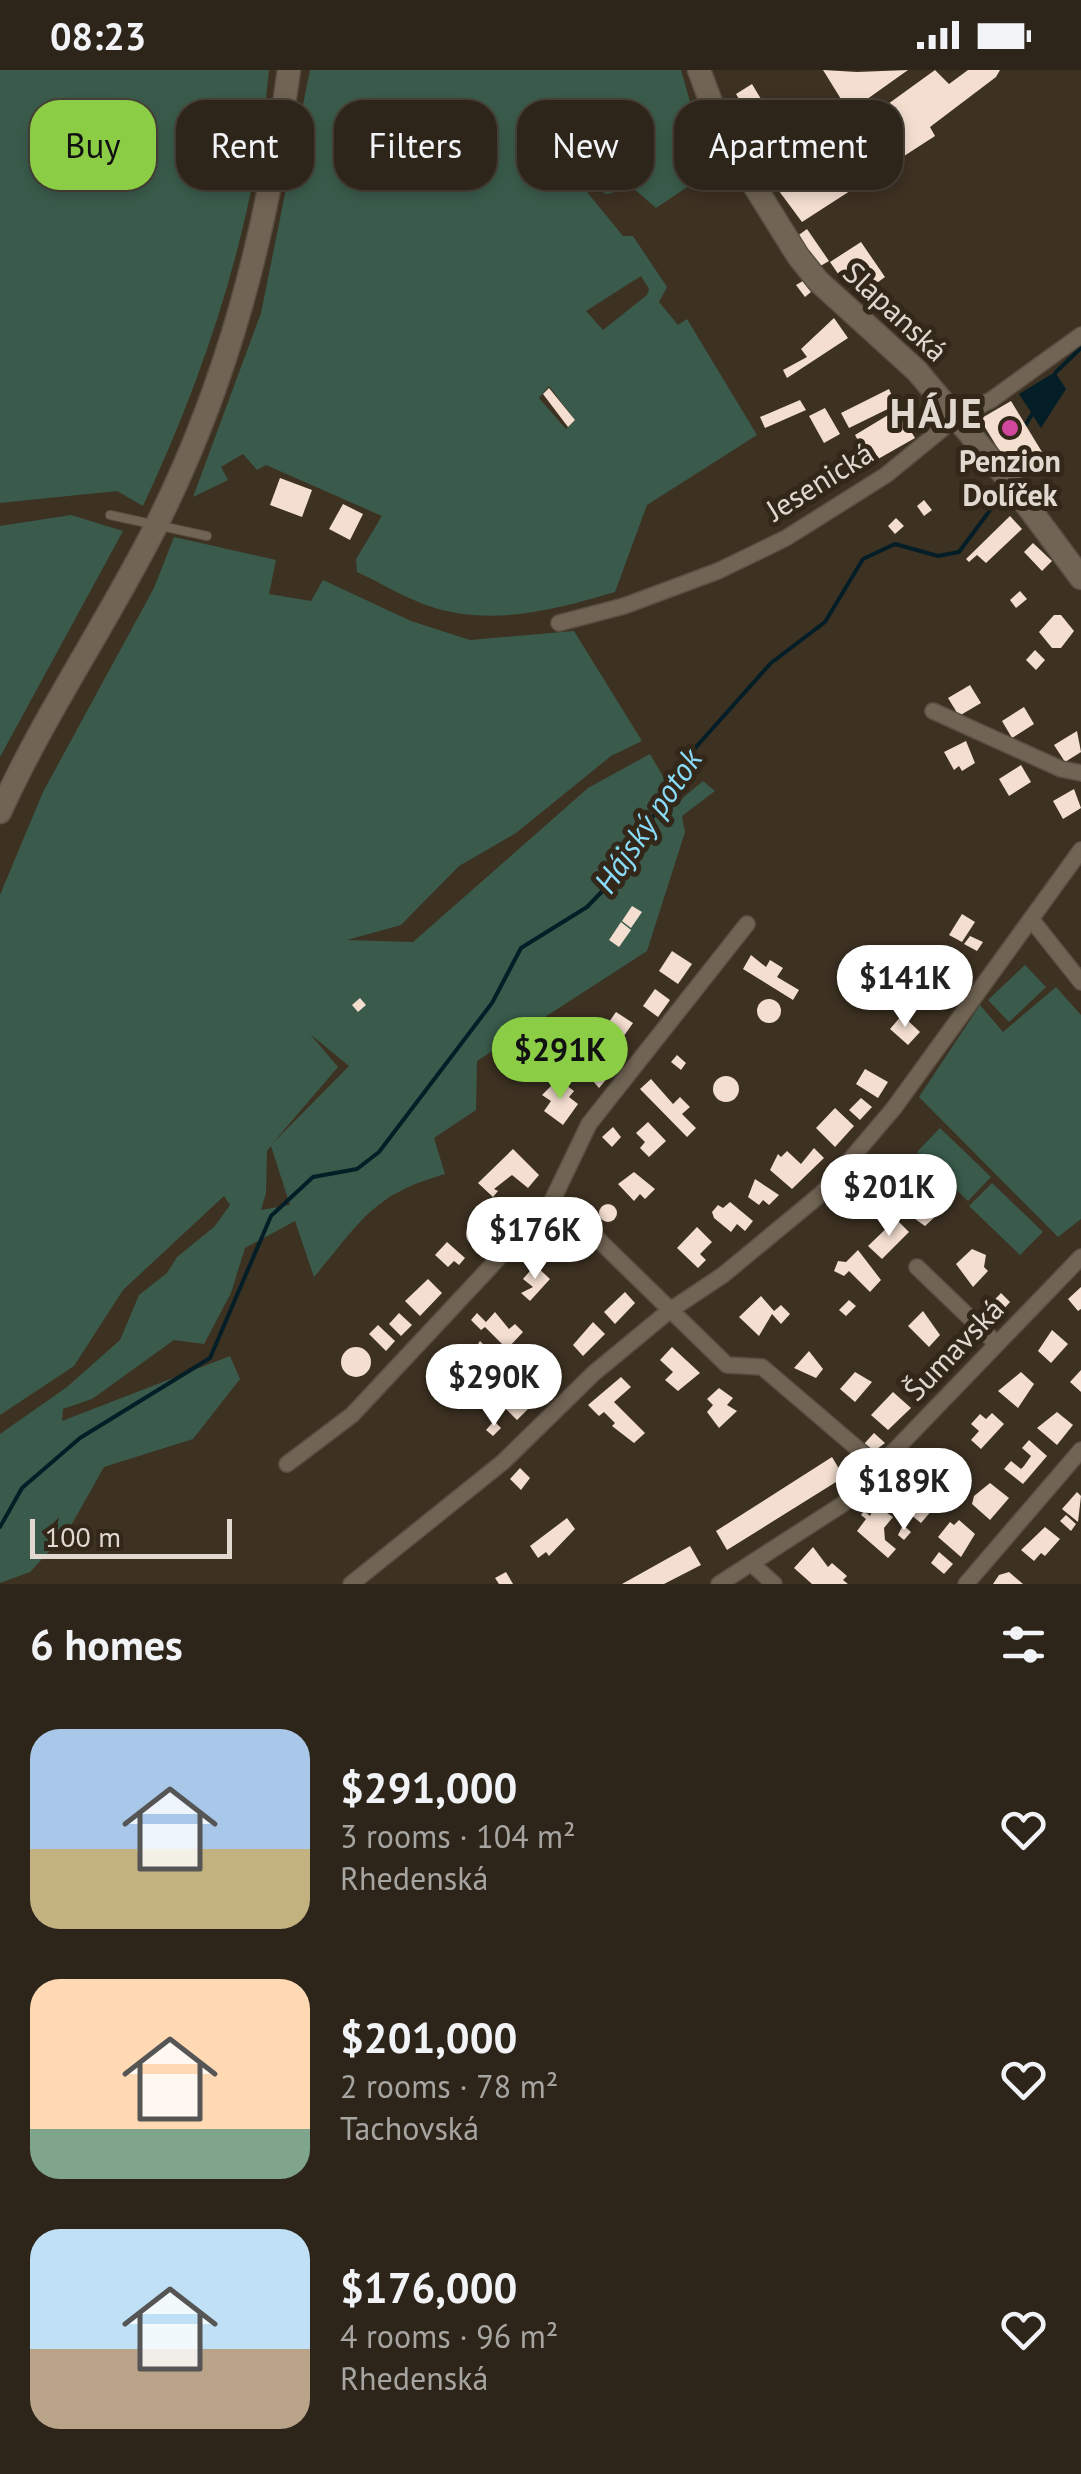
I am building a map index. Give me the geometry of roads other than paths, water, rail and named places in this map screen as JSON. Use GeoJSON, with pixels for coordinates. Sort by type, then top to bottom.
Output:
{"type":"FeatureCollection","features":[{"type":"Feature","properties":{"kind":"main road"},"geometry":{"type":"LineString","coordinates":[[0,812],[156,526],[221,377],[241,313],[275,166],[288,70]]}},
{"type":"Feature","properties":{"kind":"main road","name":"Slapanská"},"geometry":{"type":"LineString","coordinates":[[699,70],[724,136],[798,256],[818,281],[917,370],[958,417],[1081,578]]}},
{"type":"Feature","properties":{"kind":"street","name":"Jesenická"},"geometry":{"type":"LineString","coordinates":[[559,623],[624,606],[718,571],[786,538],[886,476],[958,417],[991,400],[1081,335]]}},
{"type":"Feature","properties":{"kind":"street"},"geometry":{"type":"LineString","coordinates":[[934,711],[1060,770],[1081,772]]}},
{"type":"Feature","properties":{"kind":"street"},"geometry":{"type":"LineString","coordinates":[[351,1584],[503,1462],[594,1373],[669,1311],[723,1276],[820,1194],[894,1108],[1081,850]]}},
{"type":"Feature","properties":{"kind":"street"},"geometry":{"type":"LineString","coordinates":[[1031,918],[1081,982]]}},
{"type":"Feature","properties":{"kind":"street"},"geometry":{"type":"LineString","coordinates":[[286,1464],[352,1414],[552,1202],[589,1124],[747,924]]}},
{"type":"Feature","properties":{"kind":"street"},"geometry":{"type":"LineString","coordinates":[[552,1202],[574,1216],[727,1365],[762,1367],[879,1468]]}},
{"type":"Feature","properties":{"kind":"street","name":"Šumavská"},"geometry":{"type":"LineString","coordinates":[[720,1584],[843,1504],[1081,1257]]}},
{"type":"Feature","properties":{"kind":"street"},"geometry":{"type":"LineString","coordinates":[[917,1266],[997,1344]]}},
{"type":"Feature","properties":{"kind":"street"},"geometry":{"type":"LineString","coordinates":[[966,1584],[1081,1450]]}},
{"type":"Feature","properties":{"kind":"street"},"geometry":{"type":"LineString","coordinates":[[752,1564],[774,1584]]}},
{"type":"Feature","properties":{"kind":"lane"},"geometry":{"type":"LineString","coordinates":[[110,515],[207,536]]}},
{"type":"Feature","properties":{"kind":"water"},"geometry":{"type":"Polygon","coordinates":[[[1055,372],[1066,389],[1041,428],[1019,394],[1055,372]]]}},
{"type":"Feature","properties":{"kind":"waterway","name":"Hájský potok"},"geometry":{"type":"LineString","coordinates":[[1056,372],[1081,348]]}},
{"type":"Feature","properties":{"kind":"waterway","name":"Hájský potok"},"geometry":{"type":"LineString","coordinates":[[1023,429],[1034,411]]}},
{"type":"Feature","properties":{"kind":"waterway","name":"Hájský potok"},"geometry":{"type":"LineString","coordinates":[[1017,475],[1026,458]]}},
{"type":"Feature","properties":{"kind":"waterway","name":"Hájský potok"},"geometry":{"type":"LineString","coordinates":[[0,1527],[22,1488],[80,1438],[210,1358],[271,1216],[313,1177],[357,1169],[379,1152],[492,1003],[521,948],[587,907],[615,878],[696,747],[771,663],[825,622],[863,559],[895,544],[938,556],[959,552],[1005,490]]}},
{"type":"Feature","properties":{"kind":"place","name":"Penzion Dolíček"},"geometry":{"type":"Point","coordinates":[1010,428]}},
{"type":"Feature","properties":{"kind":"district","name":"HÁJE"},"geometry":{"type":"Point","coordinates":[937,414]}}]}
